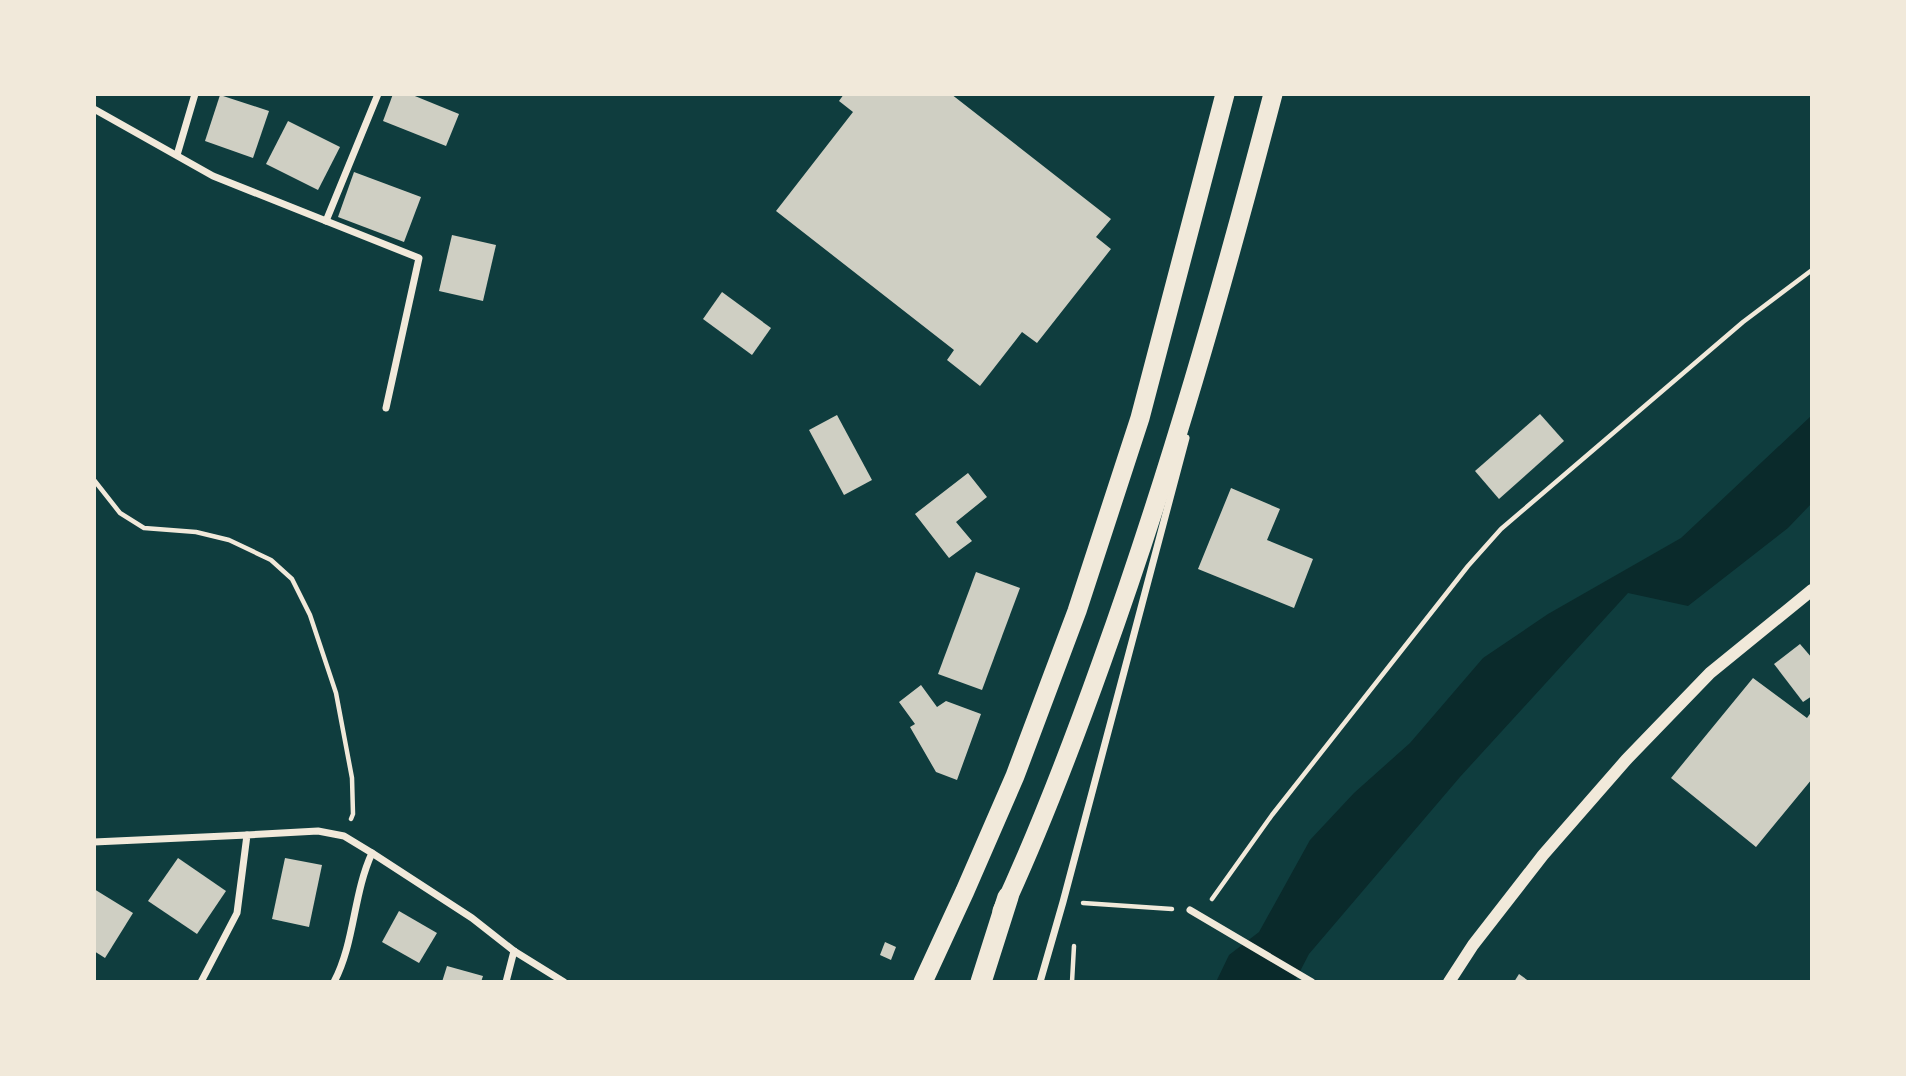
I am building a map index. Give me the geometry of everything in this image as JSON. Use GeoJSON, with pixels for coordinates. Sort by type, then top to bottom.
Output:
{"type":"FeatureCollection","features":[{"type":"Feature","properties":{"kind":"highway"},"geometry":{"type":"LineString","coordinates":[[922,982],[1015,776],[1077,611],[1140,418],[1225,94]]}},
{"type":"Feature","properties":{"kind":"highway"},"geometry":{"type":"LineString","coordinates":[[969,982],[1028,856],[1133,576],[1165,480],[1273,94]]}},
{"type":"Feature","properties":{"kind":"highway"},"geometry":{"type":"LineString","coordinates":[[981,982],[1009,897]]}},
{"type":"Feature","properties":{"kind":"street"},"geometry":{"type":"LineString","coordinates":[[177,155],[195,94]]}},
{"type":"Feature","properties":{"kind":"street"},"geometry":{"type":"LineString","coordinates":[[326,221],[377,94]]}},
{"type":"Feature","properties":{"kind":"street"},"geometry":{"type":"LineString","coordinates":[[94,109],[213,176],[419,258],[386,408]]}},
{"type":"Feature","properties":{"kind":"street"},"geometry":{"type":"LineString","coordinates":[[1192,415],[1227,263]]}},
{"type":"Feature","properties":{"kind":"street"},"geometry":{"type":"LineString","coordinates":[[1040,982],[1188,428]]}},
{"type":"Feature","properties":{"kind":"street"},"geometry":{"type":"LineString","coordinates":[[1449,982],[1473,945],[1543,855],[1626,760],[1710,674],[1811,590]]}},
{"type":"Feature","properties":{"kind":"street"},"geometry":{"type":"LineString","coordinates":[[94,842],[318,831],[344,836],[472,918],[514,951],[564,982]]}},
{"type":"Feature","properties":{"kind":"street"},"geometry":{"type":"LineString","coordinates":[[201,982],[237,913],[247,835]]}},
{"type":"Feature","properties":{"kind":"street"},"geometry":{"type":"LineString","coordinates":[[334,982],[343,965],[364,871],[372,853]]}},
{"type":"Feature","properties":{"kind":"street"},"geometry":{"type":"LineString","coordinates":[[1190,910],[1312,982]]}},
{"type":"Feature","properties":{"kind":"street"},"geometry":{"type":"LineString","coordinates":[[506,982],[514,951]]}},
{"type":"Feature","properties":{"kind":"path"},"geometry":{"type":"LineString","coordinates":[[1083,903],[1190,910],[1207,905],[1280,804],[1468,566],[1501,529],[1743,321],[1811,270]]}},
{"type":"Feature","properties":{"kind":"path"},"geometry":{"type":"LineString","coordinates":[[94,480],[120,513],[144,528],[196,532],[229,540],[271,561],[292,579],[310,615],[335,693],[352,778],[353,814],[344,836]]}},
{"type":"Feature","properties":{"kind":"water"},"geometry":{"type":"Polygon","coordinates":[[[1811,416],[1811,504],[1788,528],[1688,606],[1628,593],[1460,777],[1309,954],[1295,981],[1216,982],[1229,955],[1259,932],[1310,840],[1354,793],[1410,743],[1483,658],[1548,614],[1681,538],[1811,416]]]}},
{"type":"Feature","properties":{"kind":"building"},"geometry":{"type":"Polygon","coordinates":[[[393,94],[410,94],[459,114],[446,146],[383,121],[393,94]]]}},
{"type":"Feature","properties":{"kind":"building"},"geometry":{"type":"Polygon","coordinates":[[[844,94],[951,94],[1111,219],[1096,237],[1111,249],[1037,343],[1022,332],[980,386],[947,360],[954,350],[776,211],[853,112],[839,101],[844,94]]]}},
{"type":"Feature","properties":{"kind":"building"},"geometry":{"type":"Polygon","coordinates":[[[220,95],[269,111],[253,158],[205,141],[220,95]]]}},
{"type":"Feature","properties":{"kind":"building"},"geometry":{"type":"Polygon","coordinates":[[[288,121],[340,147],[318,190],[266,164],[288,121]]]}},
{"type":"Feature","properties":{"kind":"building"},"geometry":{"type":"Polygon","coordinates":[[[354,172],[421,197],[404,242],[338,217],[354,172]]]}},
{"type":"Feature","properties":{"kind":"building"},"geometry":{"type":"Polygon","coordinates":[[[452,235],[496,245],[483,301],[439,291],[452,235]]]}},
{"type":"Feature","properties":{"kind":"building"},"geometry":{"type":"Polygon","coordinates":[[[722,292],[771,328],[752,355],[703,319],[722,292]]]}},
{"type":"Feature","properties":{"kind":"building"},"geometry":{"type":"Polygon","coordinates":[[[1540,414],[1564,441],[1499,499],[1475,471],[1540,414]]]}},
{"type":"Feature","properties":{"kind":"building"},"geometry":{"type":"Polygon","coordinates":[[[837,415],[872,480],[844,495],[809,430],[837,415]]]}},
{"type":"Feature","properties":{"kind":"building"},"geometry":{"type":"Polygon","coordinates":[[[968,473],[987,497],[956,522],[972,541],[949,558],[915,514],[968,473]]]}},
{"type":"Feature","properties":{"kind":"building"},"geometry":{"type":"Polygon","coordinates":[[[1231,488],[1280,509],[1267,540],[1313,559],[1294,608],[1198,569],[1231,488]]]}},
{"type":"Feature","properties":{"kind":"building"},"geometry":{"type":"Polygon","coordinates":[[[976,572],[1020,588],[982,690],[938,674],[976,572]]]}},
{"type":"Feature","properties":{"kind":"building"},"geometry":{"type":"Polygon","coordinates":[[[1800,644],[1812,658],[1812,696],[1803,702],[1774,664],[1800,644]]]}},
{"type":"Feature","properties":{"kind":"building"},"geometry":{"type":"Polygon","coordinates":[[[1753,678],[1807,718],[1812,711],[1812,779],[1756,847],[1671,778],[1753,678]]]}},
{"type":"Feature","properties":{"kind":"building"},"geometry":{"type":"Polygon","coordinates":[[[921,685],[937,707],[946,701],[981,714],[957,780],[936,772],[910,727],[915,724],[899,702],[921,685]]]}},
{"type":"Feature","properties":{"kind":"building"},"geometry":{"type":"Polygon","coordinates":[[[178,858],[226,891],[197,934],[148,901],[178,858]]]}},
{"type":"Feature","properties":{"kind":"building"},"geometry":{"type":"Polygon","coordinates":[[[285,858],[322,865],[309,927],[272,919],[285,858]]]}},
{"type":"Feature","properties":{"kind":"building"},"geometry":{"type":"Polygon","coordinates":[[[94,889],[133,913],[105,958],[94,951],[94,889]]]}},
{"type":"Feature","properties":{"kind":"building"},"geometry":{"type":"Polygon","coordinates":[[[399,911],[437,933],[419,963],[382,942],[399,911]]]}},
{"type":"Feature","properties":{"kind":"building"},"geometry":{"type":"Polygon","coordinates":[[[885,942],[896,947],[891,960],[880,955],[885,942]]]}},
{"type":"Feature","properties":{"kind":"building"},"geometry":{"type":"Polygon","coordinates":[[[447,966],[483,976],[481,982],[442,982],[447,966]]]}},
{"type":"Feature","properties":{"kind":"building"},"geometry":{"type":"Polygon","coordinates":[[[1519,974],[1530,982],[1514,982],[1519,974]]]}}]}
